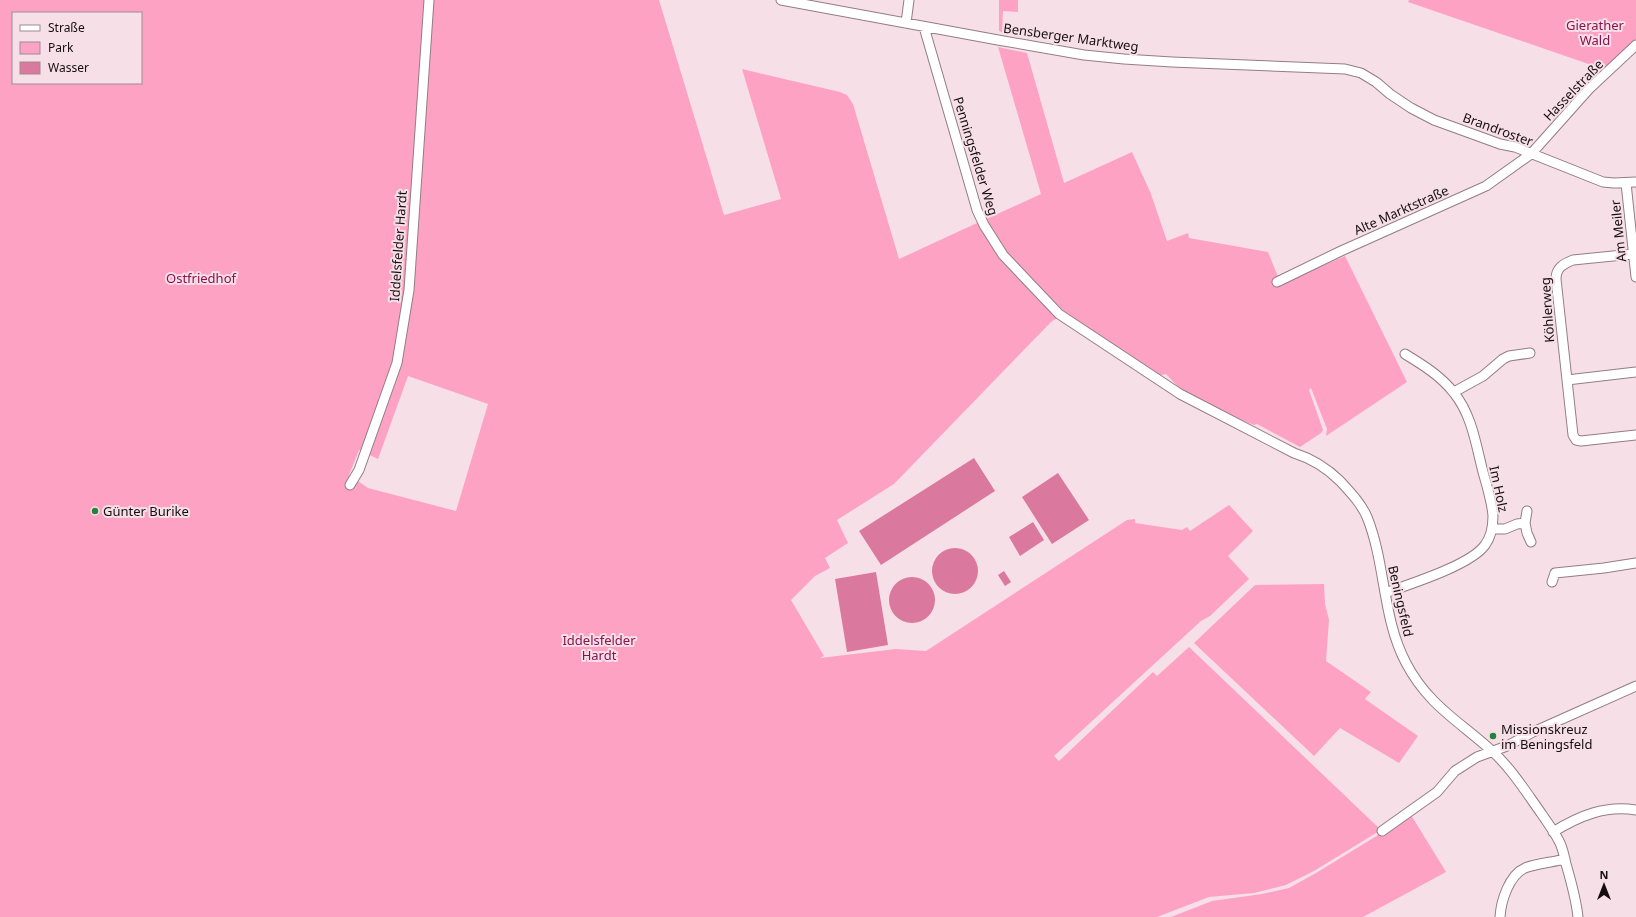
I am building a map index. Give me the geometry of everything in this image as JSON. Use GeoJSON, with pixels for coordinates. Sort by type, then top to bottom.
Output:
{"type":"FeatureCollection","features":[{"type":"Feature","properties":{"kind":"street","name":"Iddelsfelder Hardt"},"geometry":{"type":"LineString","coordinates":[[350,485],[358,470],[397,363],[404,328],[409,290],[429,0]]}},
{"type":"Feature","properties":{"kind":"street","name":"Bensberger Marktweg"},"geometry":{"type":"LineString","coordinates":[[781,0],[807,2],[906,24],[1084,55],[1124,59],[1316,68],[1345,70],[1361,73]]}},
{"type":"Feature","properties":{"kind":"street"},"geometry":{"type":"LineString","coordinates":[[906,24],[909,0]]}},
{"type":"Feature","properties":{"kind":"street","name":"Penningsfelder Weg"},"geometry":{"type":"LineString","coordinates":[[924,27],[977,210],[983,224],[1003,255],[1060,314],[1180,394]]}},
{"type":"Feature","properties":{"kind":"street","name":"Hasselstraße"},"geometry":{"type":"LineString","coordinates":[[1531,154],[1589,89],[1636,45]]}},
{"type":"Feature","properties":{"kind":"street","name":"Brandroster"},"geometry":{"type":"LineString","coordinates":[[1361,73],[1376,82],[1390,94],[1411,108],[1434,120],[1531,154],[1604,182],[1636,182]]}},
{"type":"Feature","properties":{"kind":"street","name":"Alte Marktstraße"},"geometry":{"type":"LineString","coordinates":[[1277,282],[1341,251],[1486,186],[1531,154]]}},
{"type":"Feature","properties":{"kind":"street","name":"Am Meiler"},"geometry":{"type":"LineString","coordinates":[[1626,183],[1636,277]]}},
{"type":"Feature","properties":{"kind":"street","name":"Köhlerweg"},"geometry":{"type":"LineString","coordinates":[[1633,254],[1573,260],[1559,268],[1556,274],[1556,279],[1573,435],[1576,440],[1581,441],[1636,435]]}},
{"type":"Feature","properties":{"kind":"street"},"geometry":{"type":"LineString","coordinates":[[1454,392],[1483,376],[1503,359],[1509,356],[1530,353]]}},
{"type":"Feature","properties":{"kind":"street","name":"Im Holz"},"geometry":{"type":"LineString","coordinates":[[1385,593],[1459,564],[1480,551],[1489,538],[1492,529],[1491,506],[1477,445],[1462,405],[1454,392],[1433,371],[1404,354]]}},
{"type":"Feature","properties":{"kind":"street"},"geometry":{"type":"LineString","coordinates":[[1567,380],[1636,372]]}},
{"type":"Feature","properties":{"kind":"street","name":"Beningsfeld"},"geometry":{"type":"LineString","coordinates":[[1180,394],[1294,453],[1308,457],[1328,469],[1353,495],[1366,516],[1375,543],[1391,626],[1399,650],[1415,679],[1435,704],[1492,751],[1527,793],[1560,841],[1578,917]]}},
{"type":"Feature","properties":{"kind":"street"},"geometry":{"type":"LineString","coordinates":[[1527,511],[1525,523],[1526,533],[1531,542]]}},
{"type":"Feature","properties":{"kind":"street"},"geometry":{"type":"LineString","coordinates":[[1492,529],[1505,529],[1517,524],[1525,523]]}},
{"type":"Feature","properties":{"kind":"street"},"geometry":{"type":"LineString","coordinates":[[1552,582],[1555,572],[1604,568],[1636,563]]}},
{"type":"Feature","properties":{"kind":"street"},"geometry":{"type":"LineString","coordinates":[[1382,831],[1437,792],[1459,767],[1477,757],[1636,686]]}},
{"type":"Feature","properties":{"kind":"street"},"geometry":{"type":"LineString","coordinates":[[1553,832],[1573,819],[1592,813],[1608,809],[1628,808],[1636,810]]}},
{"type":"Feature","properties":{"kind":"street"},"geometry":{"type":"LineString","coordinates":[[1500,917],[1506,893],[1513,879],[1519,872],[1526,867],[1565,859]]}},
{"type":"Feature","properties":{"kind":"green space","name":"Ostfriedhof"},"geometry":{"type":"Polygon","coordinates":[[[0,0],[659,0],[724,215],[781,199],[742,69],[840,92],[847,95],[853,104],[899,259],[977,223],[994,248],[1060,316],[1051,322],[894,484],[837,520],[848,543],[825,558],[830,568],[815,576],[791,600],[824,656],[820,658],[896,649],[926,651],[1127,520],[1135,519],[1135,523],[1182,530],[1187,527],[1190,531],[1229,505],[1253,531],[1228,556],[1249,579],[1054,756],[1059,761],[1153,672],[1157,676],[1189,647],[1381,830],[1314,871],[1286,885],[1254,893],[1209,897],[1157,917],[0,917],[0,0]],[[408,376],[378,459],[359,450],[349,475],[368,488],[456,511],[488,404],[408,376]]]}},
{"type":"Feature","properties":{"kind":"green space"},"geometry":{"type":"Polygon","coordinates":[[[999,0],[1018,0],[1018,12],[1003,11],[1002,32],[999,31],[999,0]]]}},
{"type":"Feature","properties":{"kind":"green space","name":"Gierather Wald"},"geometry":{"type":"Polygon","coordinates":[[[1409,0],[1636,0],[1636,39],[1603,69],[1408,2],[1409,0]]]}},
{"type":"Feature","properties":{"kind":"green space"},"geometry":{"type":"Polygon","coordinates":[[[998,47],[1027,53],[1064,183],[1132,152],[1151,194],[1167,241],[1188,233],[1189,238],[1268,252],[1281,284],[1345,256],[1407,382],[1326,436],[1327,429],[1311,388],[1309,390],[1323,430],[1321,433],[1300,447],[1257,424],[1254,425],[1226,414],[1184,393],[1166,374],[1156,376],[1066,313],[1004,252],[984,220],[1041,194],[998,47]]]}},
{"type":"Feature","properties":{"kind":"green space"},"geometry":{"type":"Polygon","coordinates":[[[1324,584],[1325,604],[1329,620],[1326,661],[1371,692],[1365,699],[1418,736],[1399,763],[1340,728],[1314,756],[1194,643],[1255,585],[1324,584]]]}},
{"type":"Feature","properties":{"kind":"green space"},"geometry":{"type":"Polygon","coordinates":[[[1411,815],[1446,872],[1363,917],[1171,917],[1212,901],[1262,894],[1289,888],[1411,815]]]}},
{"type":"Feature","properties":{"kind":"water"},"geometry":{"type":"Polygon","coordinates":[[[974,458],[995,491],[881,565],[859,531],[974,458]]]}},
{"type":"Feature","properties":{"kind":"water"},"geometry":{"type":"Polygon","coordinates":[[[1058,473],[1089,520],[1052,544],[1022,497],[1058,473]]]}},
{"type":"Feature","properties":{"kind":"water"},"geometry":{"type":"Polygon","coordinates":[[[1033,522],[1044,540],[1020,556],[1009,537],[1033,522]]]}},
{"type":"Feature","properties":{"kind":"water"},"geometry":{"type":"Polygon","coordinates":[[[950,548],[960,548],[968,552],[974,558],[978,566],[978,576],[974,584],[968,590],[960,594],[950,594],[942,590],[936,584],[932,576],[932,566],[936,558],[942,552],[950,548]]]}},
{"type":"Feature","properties":{"kind":"water"},"geometry":{"type":"Polygon","coordinates":[[[1004,571],[1011,582],[1005,586],[998,575],[1004,571]]]}},
{"type":"Feature","properties":{"kind":"water"},"geometry":{"type":"Polygon","coordinates":[[[876,572],[888,645],[847,652],[835,579],[876,572]]]}},
{"type":"Feature","properties":{"kind":"water"},"geometry":{"type":"Polygon","coordinates":[[[912,577],[925,581],[931,587],[935,600],[931,613],[925,619],[912,623],[899,619],[893,613],[889,600],[893,587],[899,581],[912,577]]]}},
{"type":"Feature","properties":{"kind":"place","name":"Günter Burike"},"geometry":{"type":"Point","coordinates":[95,511]}},
{"type":"Feature","properties":{"kind":"place","name":"Missionskreuz im Beningsfeld"},"geometry":{"type":"Point","coordinates":[1493,736]}}]}
